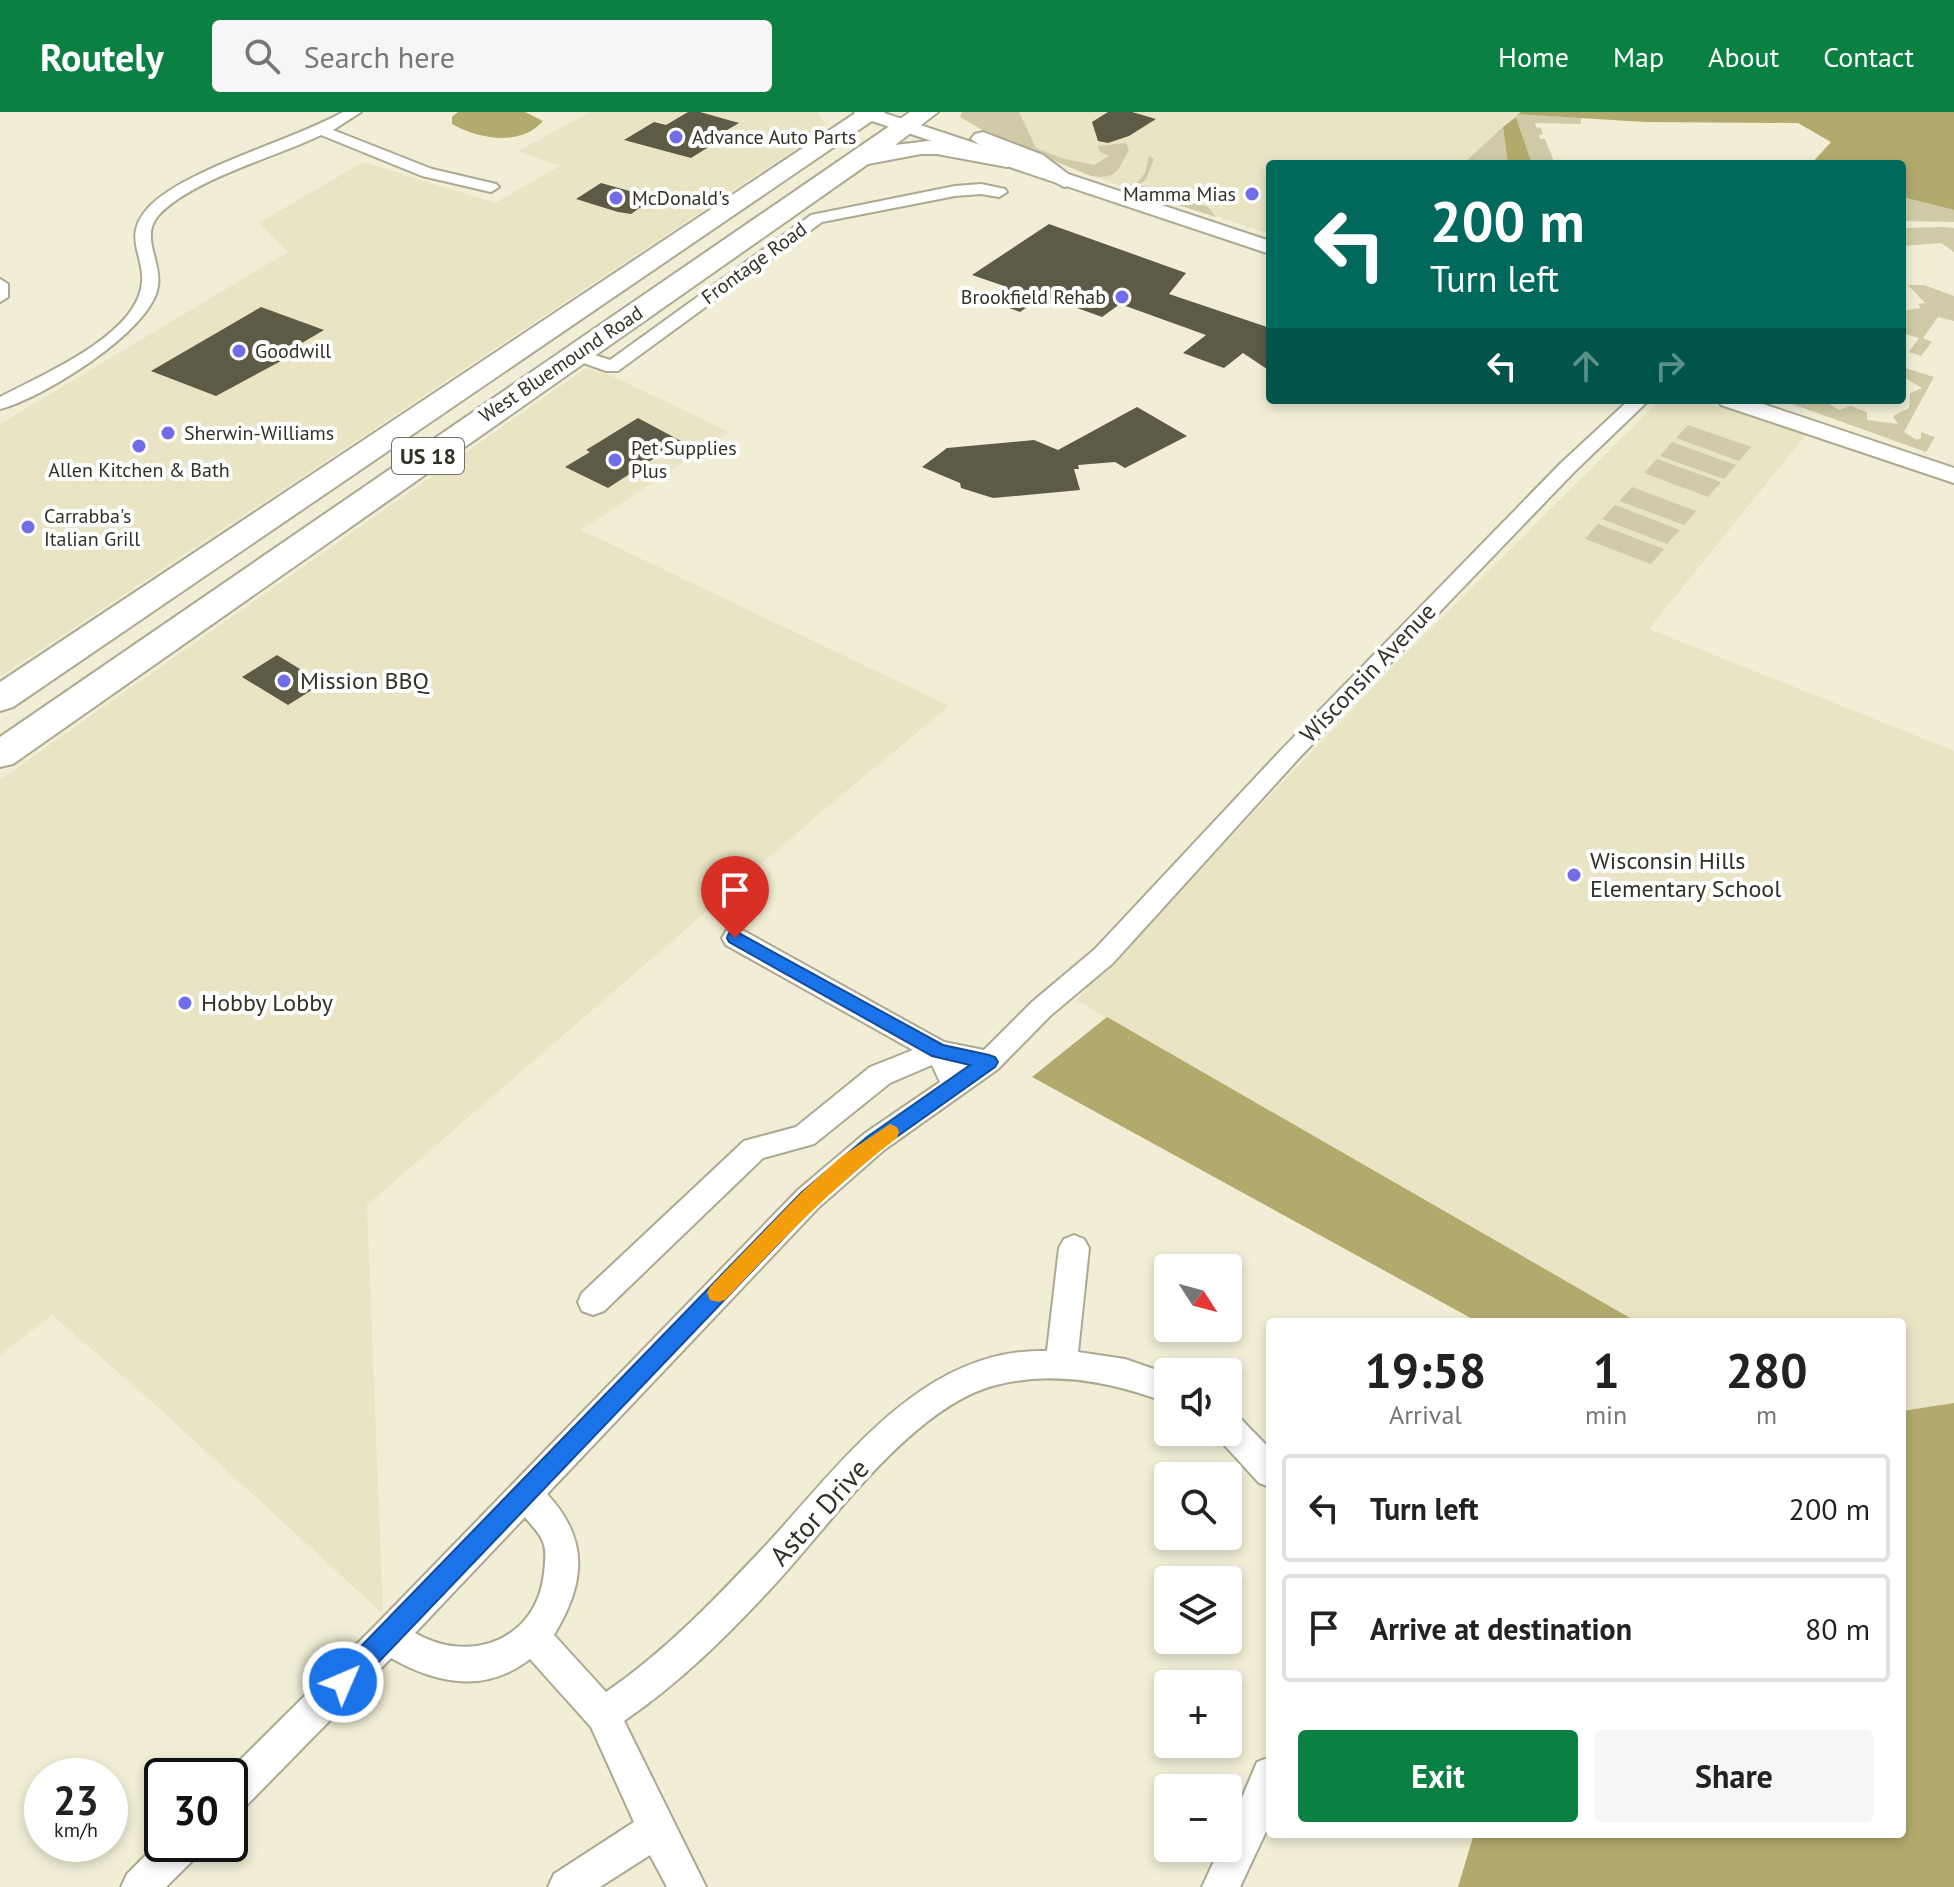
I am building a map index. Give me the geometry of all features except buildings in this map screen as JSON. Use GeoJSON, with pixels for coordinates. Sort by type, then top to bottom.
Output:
{"type":"FeatureCollection","features":[{"type":"Feature","properties":{"kind":"main road"},"geometry":{"type":"LineString","coordinates":[[948,112],[950,121],[958,126],[1034,160],[1064,180]]}},
{"type":"Feature","properties":{"kind":"main road"},"geometry":{"type":"LineString","coordinates":[[624,321],[667,278],[733,226],[865,136],[873,121],[868,113]]}},
{"type":"Feature","properties":{"kind":"main road","name":"West Bluemound Road"},"geometry":{"type":"LineString","coordinates":[[0,699],[868,113]]}},
{"type":"Feature","properties":{"kind":"main road"},"geometry":{"type":"LineString","coordinates":[[816,150],[829,134],[830,119],[827,114]]}},
{"type":"Feature","properties":{"kind":"main road","name":"West Bluemound Road"},"geometry":{"type":"LineString","coordinates":[[0,755],[857,160],[912,117]]}},
{"type":"Feature","properties":{"kind":"main road"},"geometry":{"type":"LineString","coordinates":[[857,160],[921,147],[1007,160]]}},
{"type":"Feature","properties":{"kind":"main road"},"geometry":{"type":"LineString","coordinates":[[515,396],[531,356],[525,345]]}},
{"type":"Feature","properties":{"kind":"main road"},"geometry":{"type":"LineString","coordinates":[[97,688],[90,682],[88,674],[92,667],[230,571],[302,515],[363,456]]}},
{"type":"Feature","properties":{"kind":"street"},"geometry":{"type":"LineString","coordinates":[[0,404],[108,343],[141,308],[150,287],[141,234],[149,216],[160,206],[208,178],[321,130],[354,112]]}},
{"type":"Feature","properties":{"kind":"street"},"geometry":{"type":"LineString","coordinates":[[868,113],[912,117],[1007,160],[1266,247]]}},
{"type":"Feature","properties":{"kind":"street"},"geometry":{"type":"LineString","coordinates":[[321,130],[427,173],[491,187]]}},
{"type":"Feature","properties":{"kind":"street","name":"Frontage Road"},"geometry":{"type":"LineString","coordinates":[[576,354],[612,367],[817,218],[955,191],[981,189],[999,192]]}},
{"type":"Feature","properties":{"kind":"street"},"geometry":{"type":"LineString","coordinates":[[0,284],[0,297]]}},
{"type":"Feature","properties":{"kind":"street","name":"Wisconsin Avenue"},"geometry":{"type":"LineString","coordinates":[[248,1778],[388,1637],[808,1199],[874,1142],[989,1062],[1041,1009],[1094,965],[1312,731],[1567,468],[1636,404]]}},
{"type":"Feature","properties":{"kind":"street"},"geometry":{"type":"LineString","coordinates":[[1741,404],[1954,476]]}},
{"type":"Feature","properties":{"kind":"street"},"geometry":{"type":"LineString","coordinates":[[735,938],[938,1051],[989,1062]]}},
{"type":"Feature","properties":{"kind":"street"},"geometry":{"type":"LineString","coordinates":[[938,1051],[956,1087]]}},
{"type":"Feature","properties":{"kind":"street"},"geometry":{"type":"LineString","coordinates":[[593,1302],[754,1149],[804,1136],[880,1075],[938,1051]]}},
{"type":"Feature","properties":{"kind":"street"},"geometry":{"type":"LineString","coordinates":[[1061,1363],[1074,1248]]}},
{"type":"Feature","properties":{"kind":"street","name":"Astor Drive"},"geometry":{"type":"LineString","coordinates":[[603,1715],[655,1679],[689,1650],[893,1431],[929,1400],[954,1385],[982,1374],[1048,1362],[1117,1370],[1154,1384]]}},
{"type":"Feature","properties":{"kind":"street"},"geometry":{"type":"LineString","coordinates":[[1242,1442],[1266,1468]]}},
{"type":"Feature","properties":{"kind":"street"},"geometry":{"type":"LineString","coordinates":[[388,1637],[450,1666],[481,1664],[505,1656],[533,1637],[554,1607],[562,1576],[562,1552],[557,1532],[525,1494]]}},
{"type":"Feature","properties":{"kind":"street"},"geometry":{"type":"LineString","coordinates":[[533,1637],[603,1715],[656,1829],[687,1887]]}},
{"type":"Feature","properties":{"kind":"street"},"geometry":{"type":"LineString","coordinates":[[1221,1887],[1266,1787]]}},
{"type":"Feature","properties":{"kind":"street"},"geometry":{"type":"LineString","coordinates":[[567,1887],[656,1829]]}},
{"type":"Feature","properties":{"kind":"street"},"geometry":{"type":"LineString","coordinates":[[140,1887],[165,1862]]}},
{"type":"Feature","properties":{"kind":"shaded area"},"geometry":{"type":"Polygon","coordinates":[[[458,112],[525,112],[543,121],[523,135],[499,138],[474,134],[452,124],[452,117],[458,112]]]}},
{"type":"Feature","properties":{"kind":"shaded area"},"geometry":{"type":"Polygon","coordinates":[[[590,112],[818,112],[825,124],[812,138],[0,677],[0,424],[288,252],[259,223],[363,162],[495,203],[560,166],[518,151],[590,112]]]}},
{"type":"Feature","properties":{"kind":"shaded area"},"geometry":{"type":"Polygon","coordinates":[[[962,112],[1019,112],[1036,148],[1061,158],[1094,165],[1109,156],[1100,152],[1098,146],[1126,143],[1129,150],[1112,175],[1091,176],[993,136],[960,117],[962,112]]]}},
{"type":"Feature","properties":{"kind":"shaded area"},"geometry":{"type":"Polygon","coordinates":[[[1014,112],[1524,112],[1469,160],[1266,160],[1266,233],[1101,179],[1032,151],[1014,112]]]}},
{"type":"Feature","properties":{"kind":"shaded area"},"geometry":{"type":"Polygon","coordinates":[[[1954,112],[1954,210],[1906,198],[1906,160],[1815,160],[1831,142],[1798,123],[1645,122],[1518,114],[1954,112]]]}},
{"type":"Feature","properties":{"kind":"shaded area"},"geometry":{"type":"Polygon","coordinates":[[[1518,114],[1581,118],[1581,124],[1535,123],[1536,127],[1541,128],[1543,134],[1539,135],[1540,139],[1545,139],[1553,160],[1531,160],[1516,117],[1518,114]]]}},
{"type":"Feature","properties":{"kind":"shaded area"},"geometry":{"type":"Polygon","coordinates":[[[1516,117],[1531,160],[1507,160],[1503,127],[1516,117]]]}},
{"type":"Feature","properties":{"kind":"shaded area"},"geometry":{"type":"Polygon","coordinates":[[[1503,127],[1507,160],[1467,160],[1503,127]]]}},
{"type":"Feature","properties":{"kind":"shaded area"},"geometry":{"type":"Polygon","coordinates":[[[1149,156],[1154,159],[1146,179],[1139,185],[1208,207],[1216,217],[1131,190],[1145,173],[1149,156]]]}},
{"type":"Feature","properties":{"kind":"shaded area"},"geometry":{"type":"Polygon","coordinates":[[[1906,198],[1954,210],[1954,222],[1906,221],[1906,198]]]}},
{"type":"Feature","properties":{"kind":"shaded area"},"geometry":{"type":"Polygon","coordinates":[[[1906,228],[1954,228],[1954,252],[1941,243],[1906,246],[1906,228]]]}},
{"type":"Feature","properties":{"kind":"shaded area"},"geometry":{"type":"Polygon","coordinates":[[[1908,285],[1924,285],[1954,296],[1954,321],[1938,317],[1923,338],[1932,342],[1921,356],[1909,352],[1919,338],[1906,334],[1906,310],[1921,308],[1918,304],[1925,303],[1908,285]]]}},
{"type":"Feature","properties":{"kind":"shaded area"},"geometry":{"type":"Polygon","coordinates":[[[586,368],[612,376],[729,432],[581,530],[949,706],[820,813],[367,1205],[383,1614],[149,1399],[52,1315],[0,1355],[0,780],[586,368]]]}},
{"type":"Feature","properties":{"kind":"shaded area"},"geometry":{"type":"Polygon","coordinates":[[[1906,368],[1934,377],[1904,432],[1917,440],[1921,438],[1921,432],[1935,437],[1926,452],[1792,404],[1829,404],[1839,410],[1850,406],[1867,412],[1867,420],[1898,424],[1893,416],[1909,408],[1910,393],[1922,388],[1906,378],[1906,368]]]}},
{"type":"Feature","properties":{"kind":"shaded area","name":"Wisconsin Hills Elementary School"},"geometry":{"type":"Polygon","coordinates":[[[1656,404],[1710,404],[1807,433],[1649,629],[1954,751],[1954,1403],[1906,1410],[1906,1318],[1630,1318],[1076,1000],[1397,662],[1656,404]]]}},
{"type":"Feature","properties":{"kind":"shaded area"},"geometry":{"type":"Polygon","coordinates":[[[1688,425],[1751,447],[1739,461],[1676,438],[1688,425]]]}},
{"type":"Feature","properties":{"kind":"shaded area"},"geometry":{"type":"Polygon","coordinates":[[[1672,442],[1736,465],[1724,479],[1660,456],[1672,442]]]}},
{"type":"Feature","properties":{"kind":"shaded area"},"geometry":{"type":"Polygon","coordinates":[[[1657,459],[1721,482],[1708,497],[1644,473],[1657,459]]]}},
{"type":"Feature","properties":{"kind":"shaded area"},"geometry":{"type":"Polygon","coordinates":[[[1632,487],[1696,511],[1684,525],[1619,501],[1632,487]]]}},
{"type":"Feature","properties":{"kind":"shaded area"},"geometry":{"type":"Polygon","coordinates":[[[1615,505],[1680,530],[1667,544],[1602,519],[1615,505]]]}},
{"type":"Feature","properties":{"kind":"shaded area"},"geometry":{"type":"Polygon","coordinates":[[[1598,524],[1664,549],[1651,564],[1585,539],[1598,524]]]}},
{"type":"Feature","properties":{"kind":"shaded area"},"geometry":{"type":"Polygon","coordinates":[[[1107,1017],[1630,1318],[1471,1318],[1032,1077],[1107,1017]]]}},
{"type":"Feature","properties":{"kind":"shaded area"},"geometry":{"type":"Polygon","coordinates":[[[1954,1403],[1954,1887],[1458,1887],[1473,1838],[1906,1838],[1906,1410],[1954,1403]]]}},
{"type":"Feature","properties":{"kind":"slow traffic"},"geometry":{"type":"LineString","coordinates":[[718,1293],[808,1199],[848,1163],[890,1132]]}},
{"type":"Feature","properties":{"kind":"place","name":"Advance Auto Parts"},"geometry":{"type":"Point","coordinates":[676,137]}},
{"type":"Feature","properties":{"kind":"place","name":"Mamma Mias"},"geometry":{"type":"Point","coordinates":[1252,194]}},
{"type":"Feature","properties":{"kind":"place","name":"McDonald's"},"geometry":{"type":"Point","coordinates":[616,198]}},
{"type":"Feature","properties":{"kind":"place","name":"Brookfield Rehab"},"geometry":{"type":"Point","coordinates":[1122,297]}},
{"type":"Feature","properties":{"kind":"place","name":"Goodwill"},"geometry":{"type":"Point","coordinates":[239,351]}},
{"type":"Feature","properties":{"kind":"place","name":"Sherwin-Williams"},"geometry":{"type":"Point","coordinates":[168,433]}},
{"type":"Feature","properties":{"kind":"place","name":"Allen Kitchen & Bath"},"geometry":{"type":"Point","coordinates":[139,446]}},
{"type":"Feature","properties":{"kind":"place","name":"Pet Supplies Plus"},"geometry":{"type":"Point","coordinates":[615,460]}},
{"type":"Feature","properties":{"kind":"place","name":"Carrabba's Italian Grill"},"geometry":{"type":"Point","coordinates":[28,527]}},
{"type":"Feature","properties":{"kind":"place","name":"Mission BBQ"},"geometry":{"type":"Point","coordinates":[284,681]}},
{"type":"Feature","properties":{"kind":"place","name":"Wisconsin Hills Elementary School"},"geometry":{"type":"Point","coordinates":[1574,875]}},
{"type":"Feature","properties":{"kind":"place","name":"Hobby Lobby"},"geometry":{"type":"Point","coordinates":[185,1003]}},
{"type":"Feature","properties":{"kind":"route"},"geometry":{"type":"LineString","coordinates":[[343,1682],[808,1199],[874,1142],[989,1062],[938,1051],[735,938]]}}]}
